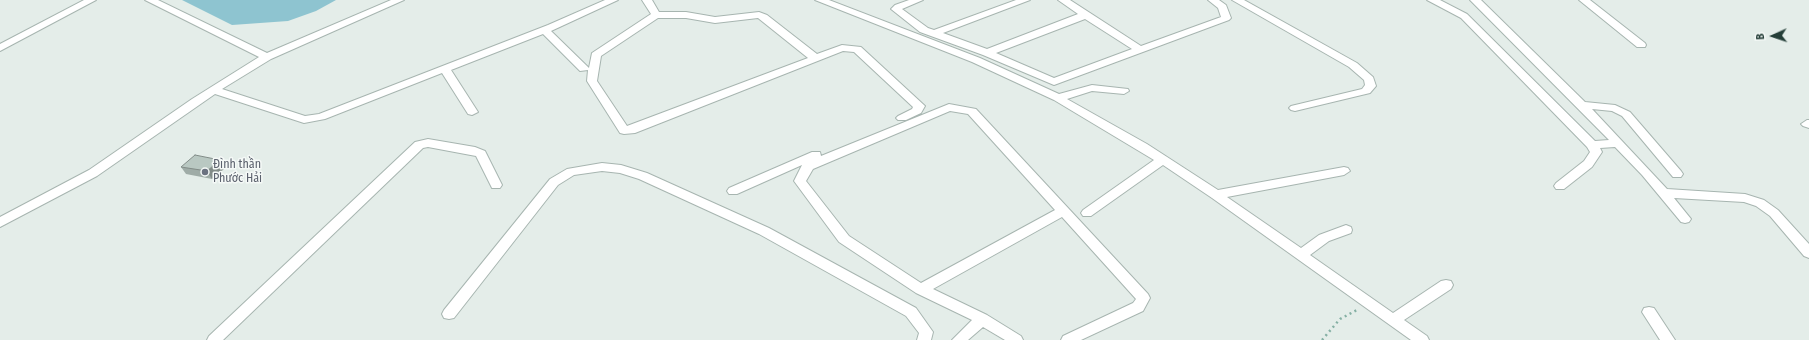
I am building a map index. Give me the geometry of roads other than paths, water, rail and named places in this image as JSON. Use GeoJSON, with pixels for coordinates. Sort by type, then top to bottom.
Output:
{"type":"FeatureCollection","features":[{"type":"Feature","properties":{"kind":"street"},"geometry":{"type":"LineString","coordinates":[[0,48],[92,0]]}},
{"type":"Feature","properties":{"kind":"street"},"geometry":{"type":"LineString","coordinates":[[150,0],[267,57]]}},
{"type":"Feature","properties":{"kind":"street"},"geometry":{"type":"LineString","coordinates":[[0,223],[93,173],[213,90],[267,57],[399,0]]}},
{"type":"Feature","properties":{"kind":"street"},"geometry":{"type":"LineString","coordinates":[[213,90],[304,120],[321,117],[545,30],[613,0]]}},
{"type":"Feature","properties":{"kind":"street"},"geometry":{"type":"LineString","coordinates":[[647,0],[656,15]]}},
{"type":"Feature","properties":{"kind":"street"},"geometry":{"type":"LineString","coordinates":[[820,0],[976,60],[1058,98],[1162,160],[1216,195],[1422,340]]}},
{"type":"Feature","properties":{"kind":"street"},"geometry":{"type":"LineString","coordinates":[[918,0],[896,9],[924,30],[986,53],[1054,82],[1226,18],[1223,8],[1213,0]]}},
{"type":"Feature","properties":{"kind":"street"},"geometry":{"type":"LineString","coordinates":[[935,33],[1025,0]]}},
{"type":"Feature","properties":{"kind":"street"},"geometry":{"type":"LineString","coordinates":[[1064,0],[1140,50]]}},
{"type":"Feature","properties":{"kind":"street"},"geometry":{"type":"LineString","coordinates":[[1237,0],[1353,65],[1369,79],[1371,86],[1366,91],[1295,108]]}},
{"type":"Feature","properties":{"kind":"street"},"geometry":{"type":"LineString","coordinates":[[1432,0],[1464,16],[1592,145],[1596,152],[1588,164],[1560,186]]}},
{"type":"Feature","properties":{"kind":"street"},"geometry":{"type":"LineString","coordinates":[[1475,0],[1619,143],[1685,219]]}},
{"type":"Feature","properties":{"kind":"street"},"geometry":{"type":"LineString","coordinates":[[1584,0],[1641,45]]}},
{"type":"Feature","properties":{"kind":"street"},"geometry":{"type":"LineString","coordinates":[[733,191],[917,111],[919,106],[857,49],[842,48],[631,130],[624,130],[592,82],[596,55],[656,15],[686,15],[715,20],[759,15],[764,17],[815,58]]}},
{"type":"Feature","properties":{"kind":"street"},"geometry":{"type":"LineString","coordinates":[[986,53],[1085,15]]}},
{"type":"Feature","properties":{"kind":"street"},"geometry":{"type":"LineString","coordinates":[[545,30],[584,69]]}},
{"type":"Feature","properties":{"kind":"street"},"geometry":{"type":"LineString","coordinates":[[445,69],[472,112]]}},
{"type":"Feature","properties":{"kind":"street"},"geometry":{"type":"LineString","coordinates":[[1058,98],[1092,88],[1124,91]]}},
{"type":"Feature","properties":{"kind":"street"},"geometry":{"type":"LineString","coordinates":[[1582,105],[1615,108],[1626,114],[1677,174]]}},
{"type":"Feature","properties":{"kind":"street"},"geometry":{"type":"LineString","coordinates":[[1016,340],[982,319],[921,289],[844,239],[800,181],[808,166],[949,107],[972,112],[1143,298],[1138,307],[1068,340]]}},
{"type":"Feature","properties":{"kind":"street"},"geometry":{"type":"LineString","coordinates":[[214,340],[419,144],[428,143],[475,151],[481,154],[496,185]]}},
{"type":"Feature","properties":{"kind":"street"},"geometry":{"type":"LineString","coordinates":[[1592,145],[1619,143]]}},
{"type":"Feature","properties":{"kind":"street"},"geometry":{"type":"LineString","coordinates":[[1088,213],[1162,160]]}},
{"type":"Feature","properties":{"kind":"street"},"geometry":{"type":"LineString","coordinates":[[449,314],[554,182],[571,172],[602,167],[621,168],[643,176],[764,231],[911,312],[926,332],[924,340]]}},
{"type":"Feature","properties":{"kind":"street"},"geometry":{"type":"LineString","coordinates":[[1216,195],[1344,171]]}},
{"type":"Feature","properties":{"kind":"street"},"geometry":{"type":"LineString","coordinates":[[1663,193],[1745,198],[1760,203],[1774,213],[1809,253]]}},
{"type":"Feature","properties":{"kind":"street"},"geometry":{"type":"LineString","coordinates":[[921,289],[1063,211]]}},
{"type":"Feature","properties":{"kind":"street"},"geometry":{"type":"LineString","coordinates":[[1301,255],[1324,238],[1346,230]]}},
{"type":"Feature","properties":{"kind":"street"},"geometry":{"type":"LineString","coordinates":[[1393,320],[1446,285]]}},
{"type":"Feature","properties":{"kind":"street"},"geometry":{"type":"LineString","coordinates":[[1649,312],[1668,340]]}},
{"type":"Feature","properties":{"kind":"street"},"geometry":{"type":"LineString","coordinates":[[959,340],[982,319]]}},
{"type":"Feature","properties":{"kind":"water"},"geometry":{"type":"Polygon","coordinates":[[[182,0],[336,0],[316,11],[288,21],[232,25],[182,0]]]}},
{"type":"Feature","properties":{"kind":"place","name":"Đình thần Phước Hải"},"geometry":{"type":"Point","coordinates":[205,172]}}]}
